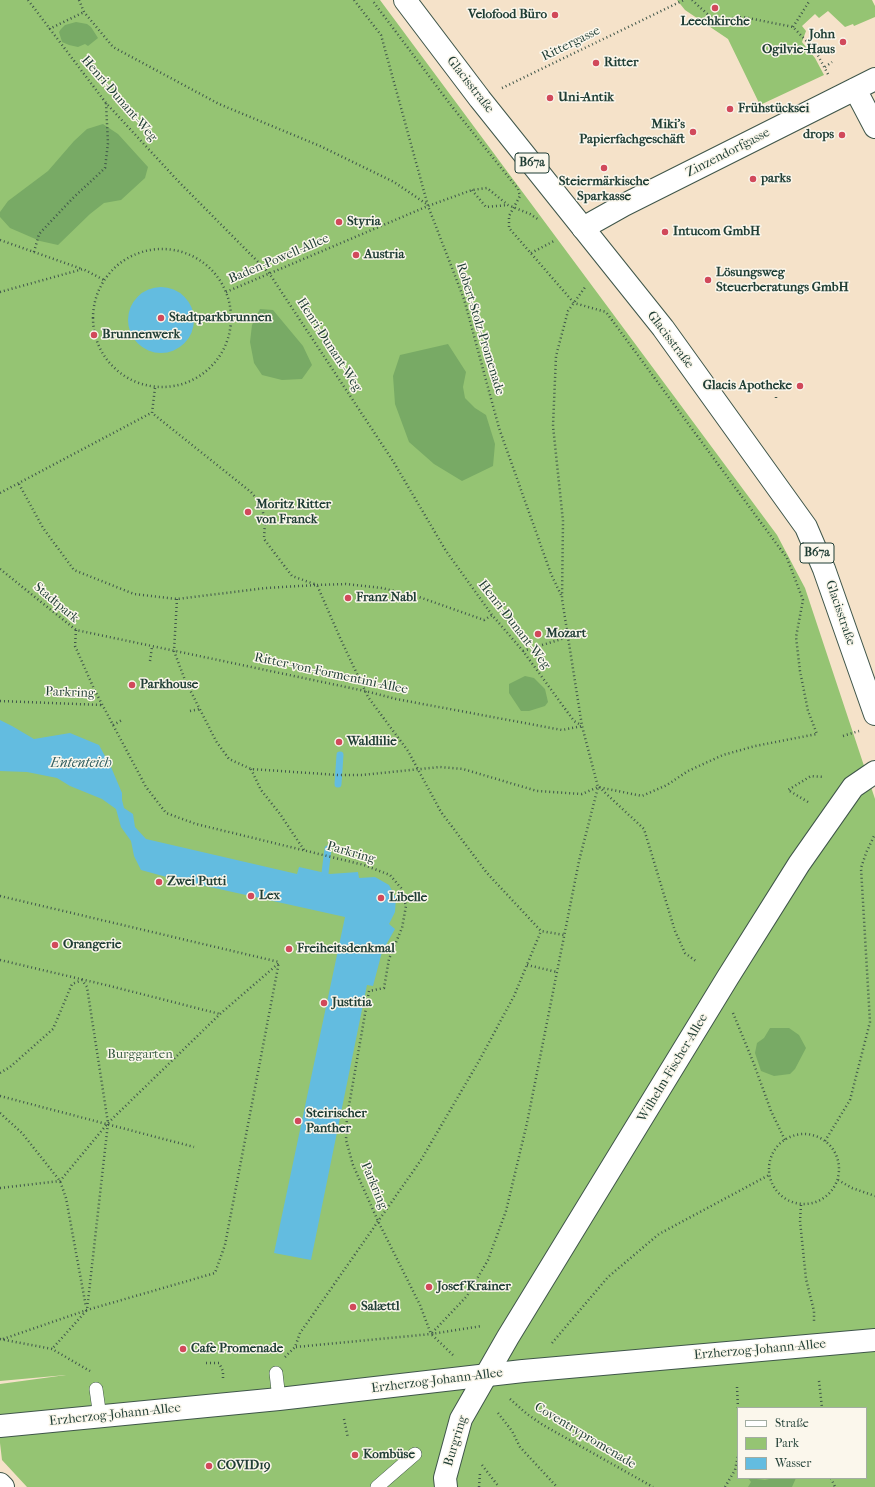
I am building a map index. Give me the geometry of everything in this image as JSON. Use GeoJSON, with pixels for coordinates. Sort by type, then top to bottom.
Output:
{"type":"FeatureCollection","features":[{"type":"Feature","properties":{"kind":"main road","name":"Glacisstraße"},"geometry":{"type":"LineString","coordinates":[[405,0],[480,99],[663,328],[806,527],[824,569],[875,714]]}},
{"type":"Feature","properties":{"kind":"main road","name":"Zinzendorfgasse"},"geometry":{"type":"LineString","coordinates":[[583,228],[624,205],[875,79]]}},
{"type":"Feature","properties":{"kind":"main road"},"geometry":{"type":"LineString","coordinates":[[855,89],[875,127]]}},
{"type":"Feature","properties":{"kind":"main road","name":"Wilhelm-Fischer-Allee"},"geometry":{"type":"LineString","coordinates":[[485,1376],[728,977],[799,864],[853,787],[875,772]]}},
{"type":"Feature","properties":{"kind":"main road","name":"Erzherzog-Johann-Allee"},"geometry":{"type":"LineString","coordinates":[[0,1426],[279,1399],[523,1371],[875,1340]]}},
{"type":"Feature","properties":{"kind":"main road","name":"Burgring"},"geometry":{"type":"LineString","coordinates":[[446,1487],[445,1478],[461,1419],[485,1376]]}},
{"type":"Feature","properties":{"kind":"main road"},"geometry":{"type":"LineString","coordinates":[[0,1484],[3,1487]]}},
{"type":"Feature","properties":{"kind":"lane"},"geometry":{"type":"LineString","coordinates":[[279,1368],[279,1399]]}},
{"type":"Feature","properties":{"kind":"lane"},"geometry":{"type":"LineString","coordinates":[[96,1389],[100,1417]]}},
{"type":"Feature","properties":{"kind":"lane"},"geometry":{"type":"LineString","coordinates":[[377,1487],[416,1454]]}},
{"type":"Feature","properties":{"kind":"path","name":"Henri-Dunant-Weg"},"geometry":{"type":"LineString","coordinates":[[28,0],[106,103],[178,181],[269,273],[393,461],[446,551],[492,615],[523,651],[574,720],[582,726]]}},
{"type":"Feature","properties":{"kind":"path"},"geometry":{"type":"LineString","coordinates":[[79,0],[84,12],[113,47],[220,104],[320,146],[394,182],[428,206]]}},
{"type":"Feature","properties":{"kind":"path","name":"Robert-Stolz-Promenade"},"geometry":{"type":"LineString","coordinates":[[354,0],[381,35],[428,206],[464,299],[499,428],[551,574],[562,599]]}},
{"type":"Feature","properties":{"kind":"path"},"geometry":{"type":"LineString","coordinates":[[177,599],[174,651],[185,680],[216,741],[230,759],[251,770],[338,775],[440,767],[462,769],[537,791],[582,794],[598,787],[642,796],[667,785],[688,771],[723,755],[755,746],[817,734],[808,711],[800,671],[796,637],[803,600],[787,558],[606,312],[574,303],[509,228],[509,216],[520,196],[518,189],[450,104],[372,0]]}},
{"type":"Feature","properties":{"kind":"path","name":"Rittergasse"},"geometry":{"type":"LineString","coordinates":[[480,99],[684,0]]}},
{"type":"Feature","properties":{"kind":"path"},"geometry":{"type":"LineString","coordinates":[[692,0],[714,20],[743,16],[793,27],[815,50],[830,78]]}},
{"type":"Feature","properties":{"kind":"path"},"geometry":{"type":"LineString","coordinates":[[793,27],[810,0]]}},
{"type":"Feature","properties":{"kind":"path"},"geometry":{"type":"LineString","coordinates":[[49,28],[84,12]]}},
{"type":"Feature","properties":{"kind":"path"},"geometry":{"type":"LineString","coordinates":[[825,67],[832,62]]}},
{"type":"Feature","properties":{"kind":"path"},"geometry":{"type":"LineString","coordinates":[[34,252],[39,234],[72,199],[105,168],[108,143],[106,103]]}},
{"type":"Feature","properties":{"kind":"path"},"geometry":{"type":"LineString","coordinates":[[472,190],[487,188],[508,204],[530,214],[539,220]]}},
{"type":"Feature","properties":{"kind":"path"},"geometry":{"type":"LineString","coordinates":[[472,190],[486,207],[508,204]]}},
{"type":"Feature","properties":{"kind":"path","name":"Baden-Powell-Allee"},"geometry":{"type":"LineString","coordinates":[[226,292],[428,206],[472,190]]}},
{"type":"Feature","properties":{"kind":"path"},"geometry":{"type":"LineString","coordinates":[[0,240],[83,269],[104,280]]}},
{"type":"Feature","properties":{"kind":"path"},"geometry":{"type":"LineString","coordinates":[[531,253],[554,242]]}},
{"type":"Feature","properties":{"kind":"path"},"geometry":{"type":"LineString","coordinates":[[158,249],[179,251],[199,259],[215,274],[226,292],[231,312],[230,332],[223,352],[211,368],[195,380],[175,387],[155,388],[141,385],[128,379],[111,366],[99,348],[94,335],[92,320],[93,306],[97,292],[104,280],[118,264],[137,253],[158,249]]}},
{"type":"Feature","properties":{"kind":"path"},"geometry":{"type":"LineString","coordinates":[[0,292],[83,269]]}},
{"type":"Feature","properties":{"kind":"path"},"geometry":{"type":"LineString","coordinates":[[431,1334],[467,1296],[488,1260],[506,1211],[527,1123],[579,861],[598,787],[582,726],[562,599],[563,521],[553,426],[556,356],[568,311],[586,286]]}},
{"type":"Feature","properties":{"kind":"path"},"geometry":{"type":"LineString","coordinates":[[152,413],[155,388]]}},
{"type":"Feature","properties":{"kind":"path"},"geometry":{"type":"LineString","coordinates":[[0,493],[96,441],[152,413]]}},
{"type":"Feature","properties":{"kind":"path"},"geometry":{"type":"LineString","coordinates":[[152,413],[251,492],[261,504],[265,521],[264,539],[292,576],[317,585],[365,691],[408,751],[441,812],[487,873],[541,931],[564,935]]}},
{"type":"Feature","properties":{"kind":"path"},"geometry":{"type":"LineString","coordinates":[[19,484],[43,528],[74,570],[134,594],[177,599],[266,588],[346,584],[382,588],[419,597],[484,620],[492,615]]}},
{"type":"Feature","properties":{"kind":"path","name":"Stadtpark"},"geometry":{"type":"LineString","coordinates":[[0,570],[76,630],[75,646],[102,705]]}},
{"type":"Feature","properties":{"kind":"path","name":"Ritter-von-Formentini-Allee"},"geometry":{"type":"LineString","coordinates":[[76,630],[365,691],[396,699],[562,730],[582,726]]}},
{"type":"Feature","properties":{"kind":"path"},"geometry":{"type":"LineString","coordinates":[[523,651],[568,637]]}},
{"type":"Feature","properties":{"kind":"path"},"geometry":{"type":"LineString","coordinates":[[150,661],[152,647]]}},
{"type":"Feature","properties":{"kind":"path","name":"Parkring"},"geometry":{"type":"LineString","coordinates":[[0,701],[102,705],[146,787],[166,813],[196,824],[364,865],[390,875],[401,888],[406,906],[402,928],[389,959],[384,988],[369,992],[347,1117],[346,1140],[353,1165],[378,1220]]}},
{"type":"Feature","properties":{"kind":"path"},"geometry":{"type":"LineString","coordinates":[[190,711],[200,709]]}},
{"type":"Feature","properties":{"kind":"path"},"geometry":{"type":"LineString","coordinates":[[113,725],[122,720]]}},
{"type":"Feature","properties":{"kind":"path"},"geometry":{"type":"LineString","coordinates":[[251,770],[260,790],[280,814],[304,850]]}},
{"type":"Feature","properties":{"kind":"path"},"geometry":{"type":"LineString","coordinates":[[808,802],[788,790],[811,776],[824,777]]}},
{"type":"Feature","properties":{"kind":"path"},"geometry":{"type":"LineString","coordinates":[[598,787],[644,829],[675,930],[685,953],[697,962]]}},
{"type":"Feature","properties":{"kind":"path"},"geometry":{"type":"LineString","coordinates":[[825,1141],[850,1100],[870,1022],[861,868],[875,834]]}},
{"type":"Feature","properties":{"kind":"path"},"geometry":{"type":"LineString","coordinates":[[0,896],[279,962]]}},
{"type":"Feature","properties":{"kind":"path"},"geometry":{"type":"LineString","coordinates":[[279,1368],[295,1347],[300,1333],[429,1147],[479,1061],[514,996],[541,931]]}},
{"type":"Feature","properties":{"kind":"path"},"geometry":{"type":"LineString","coordinates":[[0,960],[220,1014]]}},
{"type":"Feature","properties":{"kind":"path"},"geometry":{"type":"LineString","coordinates":[[0,1188],[60,1181],[108,1123],[220,1014],[279,962]]}},
{"type":"Feature","properties":{"kind":"path"},"geometry":{"type":"LineString","coordinates":[[2,1339],[87,1310],[216,1273],[226,1238],[279,962]]}},
{"type":"Feature","properties":{"kind":"path"},"geometry":{"type":"LineString","coordinates":[[527,965],[557,972]]}},
{"type":"Feature","properties":{"kind":"path"},"geometry":{"type":"LineString","coordinates":[[0,1073],[10,1067],[53,1029],[72,984],[82,980]]}},
{"type":"Feature","properties":{"kind":"path"},"geometry":{"type":"LineString","coordinates":[[52,1350],[87,1310],[108,1123],[87,987],[82,980]]}},
{"type":"Feature","properties":{"kind":"path"},"geometry":{"type":"LineString","coordinates":[[733,1014],[754,1064],[771,1111],[785,1140]]}},
{"type":"Feature","properties":{"kind":"path"},"geometry":{"type":"LineString","coordinates":[[0,1096],[108,1123],[194,1147]]}},
{"type":"Feature","properties":{"kind":"path"},"geometry":{"type":"LineString","coordinates":[[0,1114],[22,1133],[60,1181],[66,1198],[87,1310]]}},
{"type":"Feature","properties":{"kind":"path"},"geometry":{"type":"LineString","coordinates":[[805,1134],[815,1136],[825,1141],[832,1148],[837,1158],[839,1169],[838,1180],[832,1190],[824,1198],[813,1203],[801,1204],[790,1202],[780,1195],[773,1186],[769,1175],[769,1165],[777,1146],[795,1135],[805,1134]]}},
{"type":"Feature","properties":{"kind":"path"},"geometry":{"type":"LineString","coordinates":[[552,1343],[608,1277],[659,1234],[769,1175]]}},
{"type":"Feature","properties":{"kind":"path"},"geometry":{"type":"LineString","coordinates":[[838,1180],[852,1188],[875,1196]]}},
{"type":"Feature","properties":{"kind":"path"},"geometry":{"type":"LineString","coordinates":[[801,1204],[800,1221],[806,1279],[814,1311],[814,1322]]}},
{"type":"Feature","properties":{"kind":"path"},"geometry":{"type":"LineString","coordinates":[[378,1220],[420,1305],[431,1334],[454,1356]]}},
{"type":"Feature","properties":{"kind":"path"},"geometry":{"type":"LineString","coordinates":[[295,1347],[431,1334],[482,1326]]}},
{"type":"Feature","properties":{"kind":"path"},"geometry":{"type":"LineString","coordinates":[[2,1339],[28,1346],[52,1350],[93,1372]]}},
{"type":"Feature","properties":{"kind":"path"},"geometry":{"type":"LineString","coordinates":[[206,1363],[219,1363],[223,1370],[224,1378]]}},
{"type":"Feature","properties":{"kind":"path"},"geometry":{"type":"LineString","coordinates":[[820,1381],[822,1407]]}},
{"type":"Feature","properties":{"kind":"path"},"geometry":{"type":"LineString","coordinates":[[736,1387],[738,1407]]}},
{"type":"Feature","properties":{"kind":"path","name":"Coventrypromenade"},"geometry":{"type":"LineString","coordinates":[[510,1399],[527,1414],[543,1425],[653,1487]]}},
{"type":"Feature","properties":{"kind":"path"},"geometry":{"type":"LineString","coordinates":[[498,1413],[512,1431],[520,1447],[557,1487]]}},
{"type":"Feature","properties":{"kind":"path"},"geometry":{"type":"LineString","coordinates":[[344,1419],[348,1438]]}},
{"type":"Feature","properties":{"kind":"path"},"geometry":{"type":"LineString","coordinates":[[726,1487],[735,1470],[737,1461]]}},
{"type":"Feature","properties":{"kind":"path"},"geometry":{"type":"LineString","coordinates":[[482,1465],[500,1487]]}},
{"type":"Feature","properties":{"kind":"path"},"geometry":{"type":"LineString","coordinates":[[479,1487],[480,1473]]}},
{"type":"Feature","properties":{"kind":"green space","name":"Burggarten"},"geometry":{"type":"Polygon","coordinates":[[[0,0],[380,0],[777,535],[805,588],[875,799],[875,1487],[27,1487],[2,1460],[0,1443],[0,1384],[66,1375],[0,1381],[0,0]]]}},
{"type":"Feature","properties":{"kind":"green space"},"geometry":{"type":"Polygon","coordinates":[[[677,0],[872,0],[875,6],[875,17],[854,26],[853,24],[845,27],[828,11],[819,18],[815,14],[802,26],[806,31],[802,42],[815,58],[824,75],[760,105],[728,39],[685,10],[677,0]]]}},
{"type":"Feature","properties":{"kind":"green space"},"geometry":{"type":"Polygon","coordinates":[[[76,22],[87,24],[91,27],[98,38],[88,46],[85,44],[78,47],[62,42],[59,32],[61,29],[65,25],[76,22]]]}},
{"type":"Feature","properties":{"kind":"green space"},"geometry":{"type":"Polygon","coordinates":[[[103,124],[118,134],[148,167],[145,178],[121,200],[104,203],[90,214],[58,245],[40,241],[10,228],[0,217],[0,212],[8,201],[48,171],[74,141],[87,129],[103,124]]]}},
{"type":"Feature","properties":{"kind":"green space"},"geometry":{"type":"Polygon","coordinates":[[[260,309],[273,310],[303,346],[312,365],[302,379],[282,380],[262,375],[254,363],[250,342],[252,325],[260,309]]]}},
{"type":"Feature","properties":{"kind":"green space"},"geometry":{"type":"Polygon","coordinates":[[[448,344],[466,372],[463,387],[465,398],[475,408],[486,415],[495,444],[493,466],[462,481],[434,464],[409,442],[395,404],[393,376],[400,355],[448,344]]]}},
{"type":"Feature","properties":{"kind":"green space"},"geometry":{"type":"Polygon","coordinates":[[[525,676],[534,678],[545,689],[548,702],[545,706],[529,711],[521,711],[509,693],[509,684],[525,676]]]}},
{"type":"Feature","properties":{"kind":"green space"},"geometry":{"type":"Polygon","coordinates":[[[770,1028],[789,1028],[799,1035],[806,1048],[795,1069],[790,1074],[774,1076],[761,1071],[755,1053],[757,1043],[764,1038],[770,1028]]]}},
{"type":"Feature","properties":{"kind":"green space"},"geometry":{"type":"Polygon","coordinates":[[[749,1479],[796,1479],[792,1487],[748,1487],[751,1482],[749,1479]]]}},
{"type":"Feature","properties":{"kind":"water","name":"Stadtparkbrunnen"},"geometry":{"type":"Polygon","coordinates":[[[155,287],[167,287],[179,292],[189,302],[194,314],[192,333],[179,348],[167,353],[155,353],[143,348],[133,338],[128,326],[128,314],[133,302],[143,292],[155,287]]]}},
{"type":"Feature","properties":{"kind":"water","name":"Ententeich"},"geometry":{"type":"Polygon","coordinates":[[[0,720],[34,739],[70,733],[99,745],[111,767],[122,793],[124,808],[133,814],[135,827],[146,839],[297,874],[299,867],[330,874],[358,872],[359,878],[375,877],[389,885],[396,898],[395,912],[389,924],[395,929],[382,952],[373,986],[367,985],[311,1260],[274,1253],[345,917],[174,879],[141,870],[134,856],[131,841],[121,827],[116,809],[102,799],[70,786],[57,778],[27,772],[0,771],[0,720]]]}},
{"type":"Feature","properties":{"kind":"waterway"},"geometry":{"type":"LineString","coordinates":[[338,784],[340,755]]}},
{"type":"Feature","properties":{"kind":"waterway"},"geometry":{"type":"LineString","coordinates":[[325,873],[328,849]]}},
{"type":"Feature","properties":{"kind":"place","name":"Leechkirche"},"geometry":{"type":"Point","coordinates":[715,8]}},
{"type":"Feature","properties":{"kind":"place","name":"Velofood Büro"},"geometry":{"type":"Point","coordinates":[555,15]}},
{"type":"Feature","properties":{"kind":"place","name":"John Ogilvie-Haus"},"geometry":{"type":"Point","coordinates":[843,42]}},
{"type":"Feature","properties":{"kind":"place","name":"Ritter"},"geometry":{"type":"Point","coordinates":[596,63]}},
{"type":"Feature","properties":{"kind":"place","name":"Uni-Antik"},"geometry":{"type":"Point","coordinates":[550,98]}},
{"type":"Feature","properties":{"kind":"place","name":"Frühstücksei"},"geometry":{"type":"Point","coordinates":[730,109]}},
{"type":"Feature","properties":{"kind":"place","name":"Miki's Papierfachgeschäft"},"geometry":{"type":"Point","coordinates":[693,132]}},
{"type":"Feature","properties":{"kind":"place","name":"drops"},"geometry":{"type":"Point","coordinates":[842,135]}},
{"type":"Feature","properties":{"kind":"place","name":"Steiermärkische Sparkasse"},"geometry":{"type":"Point","coordinates":[604,168]}},
{"type":"Feature","properties":{"kind":"place","name":"parks"},"geometry":{"type":"Point","coordinates":[753,179]}},
{"type":"Feature","properties":{"kind":"place","name":"Styria"},"geometry":{"type":"Point","coordinates":[339,222]}},
{"type":"Feature","properties":{"kind":"place","name":"Intucom GmbH"},"geometry":{"type":"Point","coordinates":[665,232]}},
{"type":"Feature","properties":{"kind":"place","name":"Austria"},"geometry":{"type":"Point","coordinates":[356,255]}},
{"type":"Feature","properties":{"kind":"place","name":"Lösungsweg Steuerberatungs GmbH"},"geometry":{"type":"Point","coordinates":[708,280]}},
{"type":"Feature","properties":{"kind":"place","name":"Stadtparkbrunnen"},"geometry":{"type":"Point","coordinates":[161,318]}},
{"type":"Feature","properties":{"kind":"place","name":"Brunnenwerk"},"geometry":{"type":"Point","coordinates":[94,335]}},
{"type":"Feature","properties":{"kind":"place","name":"Glacis Apotheke"},"geometry":{"type":"Point","coordinates":[800,386]}},
{"type":"Feature","properties":{"kind":"place","name":"Moritz Ritter von Franck"},"geometry":{"type":"Point","coordinates":[248,512]}},
{"type":"Feature","properties":{"kind":"place","name":"Franz Nabl"},"geometry":{"type":"Point","coordinates":[348,598]}},
{"type":"Feature","properties":{"kind":"place","name":"Mozart"},"geometry":{"type":"Point","coordinates":[538,634]}},
{"type":"Feature","properties":{"kind":"place","name":"Parkhouse"},"geometry":{"type":"Point","coordinates":[132,685]}},
{"type":"Feature","properties":{"kind":"place","name":"Waldlilie"},"geometry":{"type":"Point","coordinates":[339,742]}},
{"type":"Feature","properties":{"kind":"place","name":"Zwei Putti"},"geometry":{"type":"Point","coordinates":[159,882]}},
{"type":"Feature","properties":{"kind":"place","name":"Lex"},"geometry":{"type":"Point","coordinates":[251,896]}},
{"type":"Feature","properties":{"kind":"place","name":"Libelle"},"geometry":{"type":"Point","coordinates":[381,898]}},
{"type":"Feature","properties":{"kind":"place","name":"Orangerie"},"geometry":{"type":"Point","coordinates":[55,945]}},
{"type":"Feature","properties":{"kind":"place","name":"Freiheitsdenkmal"},"geometry":{"type":"Point","coordinates":[289,949]}},
{"type":"Feature","properties":{"kind":"place","name":"Justitia"},"geometry":{"type":"Point","coordinates":[324,1003]}},
{"type":"Feature","properties":{"kind":"place","name":"Steirischer Panther"},"geometry":{"type":"Point","coordinates":[298,1121]}},
{"type":"Feature","properties":{"kind":"place","name":"Josef Krainer"},"geometry":{"type":"Point","coordinates":[429,1287]}},
{"type":"Feature","properties":{"kind":"place","name":"Salættl"},"geometry":{"type":"Point","coordinates":[353,1307]}},
{"type":"Feature","properties":{"kind":"place","name":"Cafe Promenade"},"geometry":{"type":"Point","coordinates":[183,1349]}},
{"type":"Feature","properties":{"kind":"place","name":"Kombüse"},"geometry":{"type":"Point","coordinates":[355,1455]}},
{"type":"Feature","properties":{"kind":"place","name":"COVID19"},"geometry":{"type":"Point","coordinates":[209,1466]}}]}
